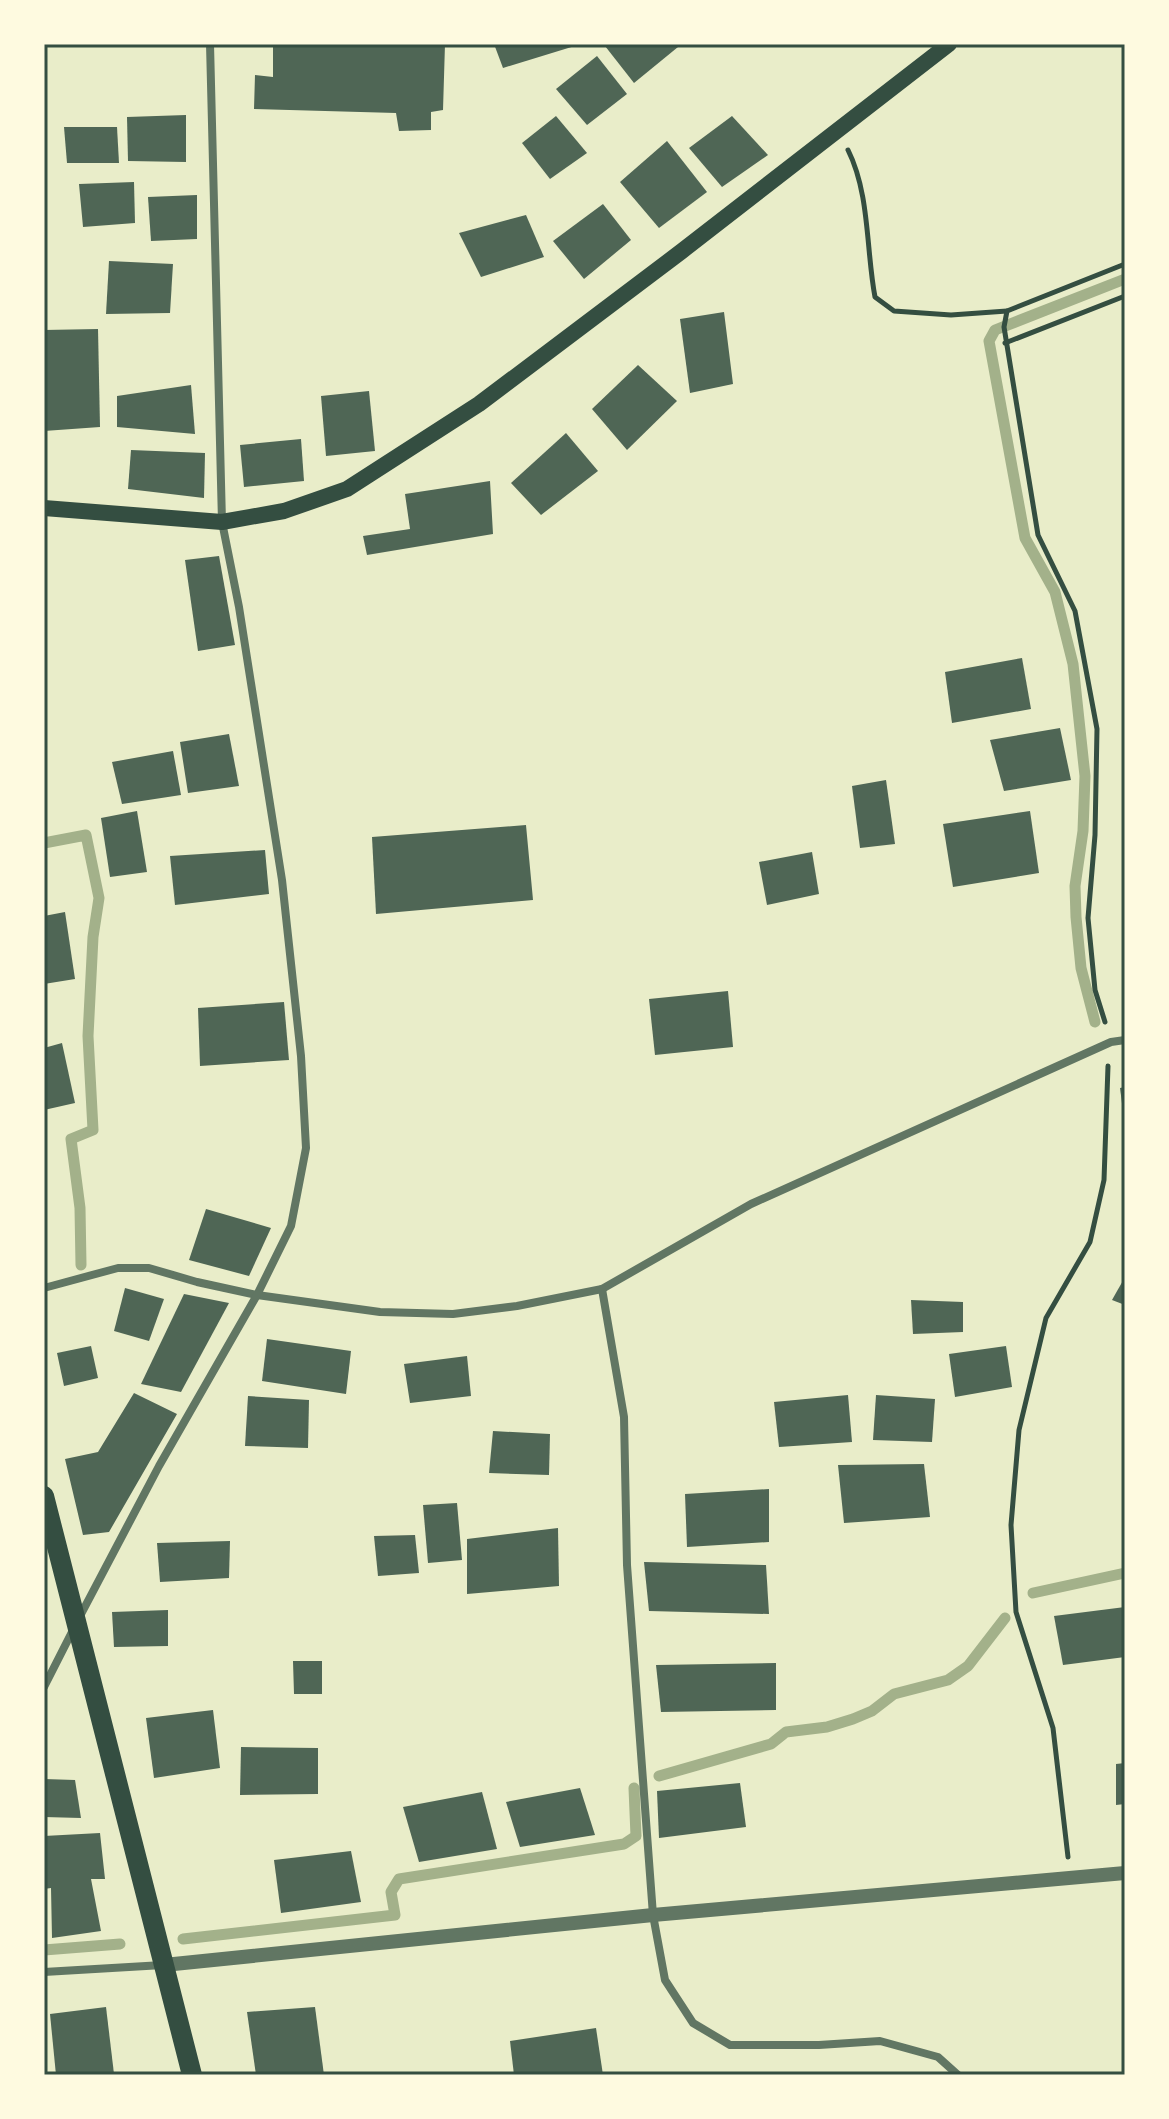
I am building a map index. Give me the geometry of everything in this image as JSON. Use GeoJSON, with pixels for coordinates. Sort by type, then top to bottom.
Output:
{"type":"FeatureCollection","features":[{"type":"Feature","properties":{"kind":"main road"},"geometry":{"type":"LineString","coordinates":[[44,508],[222,522],[284,511],[347,489],[479,404],[949,44]]}},
{"type":"Feature","properties":{"kind":"main road"},"geometry":{"type":"LineString","coordinates":[[44,1496],[192,2075]]}},
{"type":"Feature","properties":{"kind":"street"},"geometry":{"type":"LineString","coordinates":[[44,1687],[159,1466],[257,1295],[291,1226],[306,1148],[301,1056],[282,880],[239,607],[222,522],[210,44]]}},
{"type":"Feature","properties":{"kind":"street"},"geometry":{"type":"LineString","coordinates":[[44,1288],[118,1268],[149,1268],[257,1295],[380,1312],[453,1314],[517,1306],[602,1289],[751,1204],[1111,1042],[1125,1040]]}},
{"type":"Feature","properties":{"kind":"street"},"geometry":{"type":"LineString","coordinates":[[602,1289],[624,1417],[627,1565],[653,1915],[665,1980],[693,2023],[730,2045],[880,2041],[938,2057],[958,2075]]}},
{"type":"Feature","properties":{"kind":"street"},"geometry":{"type":"LineString","coordinates":[[44,1972],[164,1965],[653,1915],[1125,1873]]}},
{"type":"Feature","properties":{"kind":"path"},"geometry":{"type":"LineString","coordinates":[[838,130],[851,156],[862,200],[875,297],[894,311],[951,315],[1007,312],[1125,264]]}},
{"type":"Feature","properties":{"kind":"path"},"geometry":{"type":"LineString","coordinates":[[1005,343],[1125,296]]}},
{"type":"Feature","properties":{"kind":"path"},"geometry":{"type":"LineString","coordinates":[[1007,312],[1005,343],[1038,535],[1075,611],[1097,729],[1095,835],[1088,918],[1095,990],[1111,1042],[1104,1180],[1090,1242],[1046,1318],[1019,1430],[1011,1525],[1016,1612],[1053,1728],[1070,1878]]}},
{"type":"Feature","properties":{"kind":"building"},"geometry":{"type":"Polygon","coordinates":[[[273,44],[445,44],[443,110],[431,112],[431,130],[399,131],[396,113],[254,109],[255,75],[273,77],[273,44]]]}},
{"type":"Feature","properties":{"kind":"building"},"geometry":{"type":"Polygon","coordinates":[[[494,44],[578,44],[578,45],[503,68],[494,44]]]}},
{"type":"Feature","properties":{"kind":"building"},"geometry":{"type":"Polygon","coordinates":[[[676,44],[678,47],[634,83],[605,46],[676,44]]]}},
{"type":"Feature","properties":{"kind":"building"},"geometry":{"type":"Polygon","coordinates":[[[597,56],[627,94],[587,125],[556,89],[597,56]]]}},
{"type":"Feature","properties":{"kind":"building"},"geometry":{"type":"Polygon","coordinates":[[[186,115],[186,162],[128,161],[127,117],[186,115]]]}},
{"type":"Feature","properties":{"kind":"building"},"geometry":{"type":"Polygon","coordinates":[[[556,116],[587,153],[550,179],[522,143],[556,116]]]}},
{"type":"Feature","properties":{"kind":"building"},"geometry":{"type":"Polygon","coordinates":[[[732,116],[768,155],[722,187],[689,148],[732,116]]]}},
{"type":"Feature","properties":{"kind":"building"},"geometry":{"type":"Polygon","coordinates":[[[64,127],[117,127],[119,163],[67,163],[64,127]]]}},
{"type":"Feature","properties":{"kind":"building"},"geometry":{"type":"Polygon","coordinates":[[[667,141],[707,192],[659,228],[620,182],[667,141]]]}},
{"type":"Feature","properties":{"kind":"building"},"geometry":{"type":"Polygon","coordinates":[[[134,182],[135,223],[83,227],[79,184],[134,182]]]}},
{"type":"Feature","properties":{"kind":"building"},"geometry":{"type":"Polygon","coordinates":[[[197,195],[197,239],[151,241],[148,197],[197,195]]]}},
{"type":"Feature","properties":{"kind":"building"},"geometry":{"type":"Polygon","coordinates":[[[603,204],[631,240],[584,279],[553,241],[603,204]]]}},
{"type":"Feature","properties":{"kind":"building"},"geometry":{"type":"Polygon","coordinates":[[[526,215],[544,257],[481,277],[459,233],[526,215]]]}},
{"type":"Feature","properties":{"kind":"building"},"geometry":{"type":"Polygon","coordinates":[[[109,261],[173,264],[170,313],[106,314],[109,261]]]}},
{"type":"Feature","properties":{"kind":"building"},"geometry":{"type":"Polygon","coordinates":[[[724,312],[733,384],[690,393],[680,319],[724,312]]]}},
{"type":"Feature","properties":{"kind":"building"},"geometry":{"type":"Polygon","coordinates":[[[98,329],[100,427],[44,431],[44,330],[98,329]]]}},
{"type":"Feature","properties":{"kind":"building"},"geometry":{"type":"Polygon","coordinates":[[[638,365],[677,401],[627,450],[592,409],[638,365]]]}},
{"type":"Feature","properties":{"kind":"building"},"geometry":{"type":"Polygon","coordinates":[[[191,385],[195,434],[117,427],[117,396],[191,385]]]}},
{"type":"Feature","properties":{"kind":"building"},"geometry":{"type":"Polygon","coordinates":[[[369,391],[375,451],[326,456],[321,396],[369,391]]]}},
{"type":"Feature","properties":{"kind":"building"},"geometry":{"type":"Polygon","coordinates":[[[566,433],[598,471],[541,515],[511,483],[566,433]]]}},
{"type":"Feature","properties":{"kind":"building"},"geometry":{"type":"Polygon","coordinates":[[[301,439],[304,481],[244,487],[240,445],[301,439]]]}},
{"type":"Feature","properties":{"kind":"building"},"geometry":{"type":"Polygon","coordinates":[[[131,450],[205,453],[204,498],[128,489],[131,450]]]}},
{"type":"Feature","properties":{"kind":"building"},"geometry":{"type":"Polygon","coordinates":[[[490,481],[493,534],[367,555],[363,536],[410,529],[405,494],[490,481]]]}},
{"type":"Feature","properties":{"kind":"building"},"geometry":{"type":"Polygon","coordinates":[[[219,556],[235,645],[198,651],[185,560],[219,556]]]}},
{"type":"Feature","properties":{"kind":"building"},"geometry":{"type":"Polygon","coordinates":[[[1022,658],[1031,709],[952,723],[945,672],[1022,658]]]}},
{"type":"Feature","properties":{"kind":"building"},"geometry":{"type":"Polygon","coordinates":[[[1060,728],[1071,780],[1004,791],[990,740],[1060,728]]]}},
{"type":"Feature","properties":{"kind":"building"},"geometry":{"type":"Polygon","coordinates":[[[229,734],[239,786],[188,793],[180,742],[229,734]]]}},
{"type":"Feature","properties":{"kind":"building"},"geometry":{"type":"Polygon","coordinates":[[[173,751],[181,795],[122,804],[112,762],[173,751]]]}},
{"type":"Feature","properties":{"kind":"building"},"geometry":{"type":"Polygon","coordinates":[[[886,780],[895,844],[860,848],[852,786],[886,780]]]}},
{"type":"Feature","properties":{"kind":"building"},"geometry":{"type":"Polygon","coordinates":[[[137,811],[147,872],[110,877],[101,818],[137,811]]]}},
{"type":"Feature","properties":{"kind":"building"},"geometry":{"type":"Polygon","coordinates":[[[1030,811],[1039,873],[953,887],[943,824],[1030,811]]]}},
{"type":"Feature","properties":{"kind":"building"},"geometry":{"type":"Polygon","coordinates":[[[526,825],[533,900],[376,914],[372,837],[526,825]]]}},
{"type":"Feature","properties":{"kind":"building"},"geometry":{"type":"Polygon","coordinates":[[[265,850],[269,894],[175,905],[170,856],[265,850]]]}},
{"type":"Feature","properties":{"kind":"building"},"geometry":{"type":"Polygon","coordinates":[[[812,852],[819,894],[767,905],[759,862],[812,852]]]}},
{"type":"Feature","properties":{"kind":"building"},"geometry":{"type":"Polygon","coordinates":[[[65,912],[75,979],[44,984],[44,916],[65,912]]]}},
{"type":"Feature","properties":{"kind":"building"},"geometry":{"type":"Polygon","coordinates":[[[728,991],[733,1047],[655,1055],[649,999],[728,991]]]}},
{"type":"Feature","properties":{"kind":"building"},"geometry":{"type":"Polygon","coordinates":[[[284,1002],[289,1060],[200,1066],[198,1008],[284,1002]]]}},
{"type":"Feature","properties":{"kind":"building"},"geometry":{"type":"Polygon","coordinates":[[[62,1043],[75,1103],[44,1110],[44,1048],[62,1043]]]}},
{"type":"Feature","properties":{"kind":"building"},"geometry":{"type":"Polygon","coordinates":[[[1125,1087],[1125,1111],[1123,1111],[1120,1088],[1125,1087]]]}},
{"type":"Feature","properties":{"kind":"building"},"geometry":{"type":"Polygon","coordinates":[[[206,1209],[271,1228],[249,1276],[189,1260],[206,1209]]]}},
{"type":"Feature","properties":{"kind":"building"},"geometry":{"type":"Polygon","coordinates":[[[1125,1277],[1125,1305],[1112,1300],[1125,1277]]]}},
{"type":"Feature","properties":{"kind":"building"},"geometry":{"type":"Polygon","coordinates":[[[125,1288],[164,1299],[149,1341],[114,1331],[125,1288]]]}},
{"type":"Feature","properties":{"kind":"building"},"geometry":{"type":"Polygon","coordinates":[[[184,1294],[229,1303],[181,1392],[141,1384],[184,1294]]]}},
{"type":"Feature","properties":{"kind":"building"},"geometry":{"type":"Polygon","coordinates":[[[911,1300],[963,1302],[963,1332],[913,1334],[911,1300]]]}},
{"type":"Feature","properties":{"kind":"building"},"geometry":{"type":"Polygon","coordinates":[[[267,1339],[351,1351],[346,1394],[262,1381],[267,1339]]]}},
{"type":"Feature","properties":{"kind":"building"},"geometry":{"type":"Polygon","coordinates":[[[91,1346],[98,1378],[64,1386],[57,1353],[91,1346]]]}},
{"type":"Feature","properties":{"kind":"building"},"geometry":{"type":"Polygon","coordinates":[[[1006,1346],[1012,1387],[955,1397],[949,1354],[1006,1346]]]}},
{"type":"Feature","properties":{"kind":"building"},"geometry":{"type":"Polygon","coordinates":[[[467,1356],[471,1396],[410,1403],[404,1364],[467,1356]]]}},
{"type":"Feature","properties":{"kind":"building"},"geometry":{"type":"Polygon","coordinates":[[[134,1393],[177,1414],[109,1532],[83,1535],[65,1459],[98,1452],[134,1393]]]}},
{"type":"Feature","properties":{"kind":"building"},"geometry":{"type":"Polygon","coordinates":[[[848,1395],[852,1442],[779,1447],[774,1402],[848,1395]]]}},
{"type":"Feature","properties":{"kind":"building"},"geometry":{"type":"Polygon","coordinates":[[[876,1395],[935,1399],[932,1442],[873,1440],[876,1395]]]}},
{"type":"Feature","properties":{"kind":"building"},"geometry":{"type":"Polygon","coordinates":[[[248,1396],[309,1400],[308,1448],[245,1446],[248,1396]]]}},
{"type":"Feature","properties":{"kind":"building"},"geometry":{"type":"Polygon","coordinates":[[[493,1431],[550,1434],[549,1475],[489,1473],[493,1431]]]}},
{"type":"Feature","properties":{"kind":"building"},"geometry":{"type":"Polygon","coordinates":[[[924,1464],[930,1517],[844,1523],[838,1465],[924,1464]]]}},
{"type":"Feature","properties":{"kind":"building"},"geometry":{"type":"Polygon","coordinates":[[[769,1489],[769,1542],[687,1547],[685,1494],[769,1489]]]}},
{"type":"Feature","properties":{"kind":"building"},"geometry":{"type":"Polygon","coordinates":[[[457,1503],[462,1560],[428,1563],[423,1505],[457,1503]]]}},
{"type":"Feature","properties":{"kind":"building"},"geometry":{"type":"Polygon","coordinates":[[[558,1528],[559,1586],[467,1594],[467,1539],[558,1528]]]}},
{"type":"Feature","properties":{"kind":"building"},"geometry":{"type":"Polygon","coordinates":[[[415,1535],[419,1573],[378,1576],[374,1536],[415,1535]]]}},
{"type":"Feature","properties":{"kind":"building"},"geometry":{"type":"Polygon","coordinates":[[[230,1541],[229,1578],[160,1582],[157,1543],[230,1541]]]}},
{"type":"Feature","properties":{"kind":"building"},"geometry":{"type":"Polygon","coordinates":[[[644,1562],[766,1565],[769,1614],[649,1611],[644,1562]]]}},
{"type":"Feature","properties":{"kind":"building"},"geometry":{"type":"Polygon","coordinates":[[[1125,1607],[1125,1657],[1063,1665],[1054,1616],[1125,1607]]]}},
{"type":"Feature","properties":{"kind":"building"},"geometry":{"type":"Polygon","coordinates":[[[168,1610],[168,1646],[114,1647],[112,1612],[168,1610]]]}},
{"type":"Feature","properties":{"kind":"building"},"geometry":{"type":"Polygon","coordinates":[[[293,1661],[322,1661],[322,1694],[294,1694],[293,1661]]]}},
{"type":"Feature","properties":{"kind":"building"},"geometry":{"type":"Polygon","coordinates":[[[776,1663],[776,1710],[661,1712],[656,1665],[776,1663]]]}},
{"type":"Feature","properties":{"kind":"building"},"geometry":{"type":"Polygon","coordinates":[[[213,1710],[220,1768],[154,1778],[146,1718],[213,1710]]]}},
{"type":"Feature","properties":{"kind":"building"},"geometry":{"type":"Polygon","coordinates":[[[241,1747],[318,1748],[318,1794],[240,1795],[241,1747]]]}},
{"type":"Feature","properties":{"kind":"building"},"geometry":{"type":"Polygon","coordinates":[[[1125,1763],[1125,1804],[1116,1805],[1116,1764],[1125,1763]]]}},
{"type":"Feature","properties":{"kind":"building"},"geometry":{"type":"Polygon","coordinates":[[[44,1779],[75,1780],[81,1818],[44,1817],[44,1779]]]}},
{"type":"Feature","properties":{"kind":"building"},"geometry":{"type":"Polygon","coordinates":[[[740,1783],[746,1827],[659,1838],[657,1791],[740,1783]]]}},
{"type":"Feature","properties":{"kind":"building"},"geometry":{"type":"Polygon","coordinates":[[[580,1788],[595,1835],[520,1847],[506,1802],[580,1788]]]}},
{"type":"Feature","properties":{"kind":"building"},"geometry":{"type":"Polygon","coordinates":[[[482,1792],[497,1849],[419,1862],[403,1807],[482,1792]]]}},
{"type":"Feature","properties":{"kind":"building"},"geometry":{"type":"Polygon","coordinates":[[[100,1833],[105,1879],[91,1879],[101,1931],[52,1938],[51,1888],[44,1889],[44,1836],[100,1833]]]}},
{"type":"Feature","properties":{"kind":"building"},"geometry":{"type":"Polygon","coordinates":[[[351,1851],[361,1902],[281,1913],[274,1860],[351,1851]]]}},
{"type":"Feature","properties":{"kind":"building"},"geometry":{"type":"Polygon","coordinates":[[[106,2007],[114,2074],[56,2075],[50,2014],[106,2007]]]}},
{"type":"Feature","properties":{"kind":"building"},"geometry":{"type":"Polygon","coordinates":[[[315,2007],[324,2075],[256,2075],[247,2012],[315,2007]]]}},
{"type":"Feature","properties":{"kind":"building"},"geometry":{"type":"Polygon","coordinates":[[[596,2028],[603,2075],[514,2075],[510,2041],[596,2028]]]}},
{"type":"Feature","properties":{"kind":"waterway"},"geometry":{"type":"LineString","coordinates":[[1095,1022],[1081,968],[1076,917],[1075,886],[1083,831],[1085,776],[1073,664],[1055,592],[1025,538],[989,341],[995,330],[1125,279]]}},
{"type":"Feature","properties":{"kind":"waterway"},"geometry":{"type":"LineString","coordinates":[[44,843],[86,835],[99,898],[93,937],[88,1036],[93,1130],[71,1139],[80,1208],[81,1265]]}},
{"type":"Feature","properties":{"kind":"waterway"},"geometry":{"type":"LineString","coordinates":[[1033,1593],[1125,1573]]}},
{"type":"Feature","properties":{"kind":"waterway"},"geometry":{"type":"LineString","coordinates":[[659,1776],[771,1744],[786,1732],[827,1727],[853,1719],[872,1711],[894,1694],[948,1680],[968,1666],[1005,1618]]}},
{"type":"Feature","properties":{"kind":"waterway"},"geometry":{"type":"LineString","coordinates":[[183,1939],[395,1915],[391,1892],[399,1879],[624,1844],[636,1836],[634,1788]]}},
{"type":"Feature","properties":{"kind":"waterway"},"geometry":{"type":"LineString","coordinates":[[44,1950],[120,1944]]}}]}
